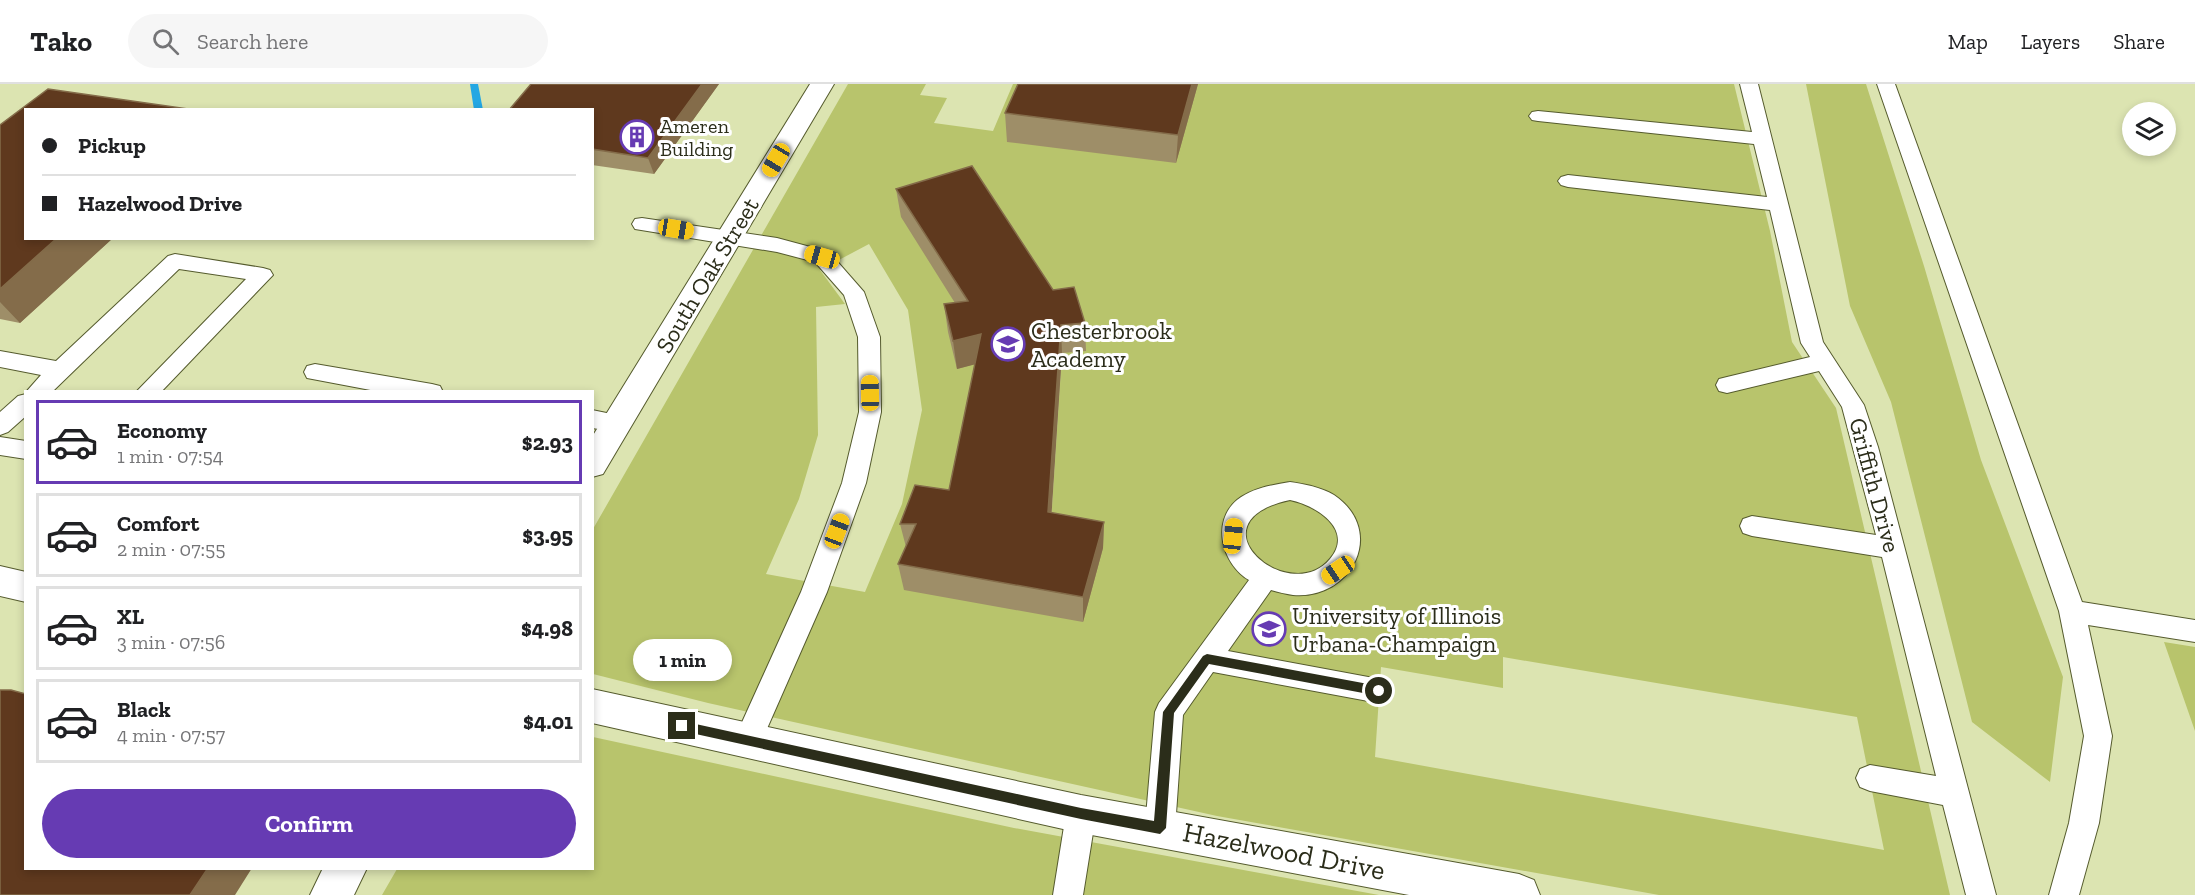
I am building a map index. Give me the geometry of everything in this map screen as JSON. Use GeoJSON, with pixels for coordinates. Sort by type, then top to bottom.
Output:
{"type":"FeatureCollection","features":[{"type":"Feature","properties":{"kind":"street","name":"South Oak Street"},"geometry":{"type":"LineString","coordinates":[[594,458],[605,421],[730,237],[822,84]]}},
{"type":"Feature","properties":{"kind":"street"},"geometry":{"type":"LineString","coordinates":[[0,581],[24,586]]}},
{"type":"Feature","properties":{"kind":"street","name":"Hazelwood Drive"},"geometry":{"type":"LineString","coordinates":[[594,706],[1081,814],[1519,895]]}},
{"type":"Feature","properties":{"kind":"street"},"geometry":{"type":"LineString","coordinates":[[331,895],[346,870]]}},
{"type":"Feature","properties":{"kind":"lane","name":"Griffith Drive"},"geometry":{"type":"LineString","coordinates":[[1749,84],[1812,343],[1853,405],[1981,895]]}},
{"type":"Feature","properties":{"kind":"lane"},"geometry":{"type":"LineString","coordinates":[[1886,84],[2072,611],[2098,736],[2084,824],[2064,895]]}},
{"type":"Feature","properties":{"kind":"lane"},"geometry":{"type":"LineString","coordinates":[[1538,116],[1762,139]]}},
{"type":"Feature","properties":{"kind":"lane"},"geometry":{"type":"LineString","coordinates":[[1568,181],[1779,206]]}},
{"type":"Feature","properties":{"kind":"lane"},"geometry":{"type":"LineString","coordinates":[[642,224],[777,245],[822,257],[854,292],[869,337],[870,412],[854,483],[814,592],[748,740]]}},
{"type":"Feature","properties":{"kind":"lane"},"geometry":{"type":"LineString","coordinates":[[39,390],[175,261],[263,275],[149,390]]}},
{"type":"Feature","properties":{"kind":"lane"},"geometry":{"type":"LineString","coordinates":[[0,359],[60,370]]}},
{"type":"Feature","properties":{"kind":"lane"},"geometry":{"type":"LineString","coordinates":[[1727,384],[1824,362]]}},
{"type":"Feature","properties":{"kind":"lane"},"geometry":{"type":"LineString","coordinates":[[315,372],[420,390]]}},
{"type":"Feature","properties":{"kind":"lane"},"geometry":{"type":"LineString","coordinates":[[0,426],[24,404]]}},
{"type":"Feature","properties":{"kind":"lane"},"geometry":{"type":"LineString","coordinates":[[0,446],[24,450]]}},
{"type":"Feature","properties":{"kind":"lane"},"geometry":{"type":"LineString","coordinates":[[1290,491],[1308,494],[1325,502],[1338,514],[1347,527],[1350,542],[1346,557],[1338,570],[1324,579],[1305,585],[1285,584],[1265,578],[1249,567],[1238,553],[1233,536],[1234,522],[1242,508],[1256,498],[1272,492],[1290,491]]}},
{"type":"Feature","properties":{"kind":"lane"},"geometry":{"type":"LineString","coordinates":[[1752,526],[1892,548]]}},
{"type":"Feature","properties":{"kind":"lane"},"geometry":{"type":"LineString","coordinates":[[1160,828],[1169,712],[1265,578]]}},
{"type":"Feature","properties":{"kind":"lane"},"geometry":{"type":"LineString","coordinates":[[2072,611],[2195,631]]}},
{"type":"Feature","properties":{"kind":"lane"},"geometry":{"type":"LineString","coordinates":[[1207,659],[1379,691]]}},
{"type":"Feature","properties":{"kind":"lane"},"geometry":{"type":"LineString","coordinates":[[1870,778],[1955,793]]}},
{"type":"Feature","properties":{"kind":"lane"},"geometry":{"type":"LineString","coordinates":[[1068,895],[1081,814]]}},
{"type":"Feature","properties":{"kind":"green space","name":"University of Illinois Urbana-Champaign"},"geometry":{"type":"Polygon","coordinates":[[[848,84],[926,84],[920,95],[947,98],[934,123],[993,131],[1013,84],[1734,84],[1770,231],[1792,342],[1836,408],[1950,895],[1659,895],[1217,816],[708,703],[594,674],[594,527],[848,84]],[[869,244],[820,270],[845,304],[816,307],[818,435],[799,499],[766,574],[865,592],[902,504],[922,410],[908,310],[869,244]],[[971,329],[984,362],[953,516],[905,589],[1103,548],[1050,538],[1062,353],[971,329]],[[1503,657],[1503,688],[1381,667],[1375,757],[1884,850],[1857,717],[1503,657]]]}},
{"type":"Feature","properties":{"kind":"green space"},"geometry":{"type":"Polygon","coordinates":[[[1806,84],[1866,84],[1924,266],[1981,460],[2063,677],[2050,782],[1972,722],[1891,402],[1850,306],[1806,84]]]}},
{"type":"Feature","properties":{"kind":"green space"},"geometry":{"type":"Polygon","coordinates":[[[2164,642],[2195,647],[2195,731],[2164,642]]]}},
{"type":"Feature","properties":{"kind":"green space"},"geometry":{"type":"Polygon","coordinates":[[[594,737],[1014,828],[1379,895],[382,895],[396,870],[594,870],[594,737]]]}},
{"type":"Feature","properties":{"kind":"building","name":"Ameren Building"},"geometry":{"type":"Polygon","coordinates":[[[531,84],[702,84],[648,158],[594,149],[594,108],[511,108],[531,84]]]}},
{"type":"Feature","properties":{"kind":"building"},"geometry":{"type":"Polygon","coordinates":[[[1018,84],[1192,84],[1178,135],[1005,113],[1018,84]]]}},
{"type":"Feature","properties":{"kind":"building"},"geometry":{"type":"Polygon","coordinates":[[[48,89],[181,108],[24,108],[24,240],[55,240],[0,289],[0,125],[48,89]]]}},
{"type":"Feature","properties":{"kind":"building"},"geometry":{"type":"Polygon","coordinates":[[[972,166],[1053,290],[1074,287],[1085,323],[1061,325],[1048,512],[1104,522],[1083,597],[898,564],[916,524],[900,524],[915,485],[949,490],[981,334],[953,341],[944,304],[968,301],[896,189],[972,166]]]}},
{"type":"Feature","properties":{"kind":"building"},"geometry":{"type":"Polygon","coordinates":[[[0,690],[24,693],[24,870],[207,870],[190,895],[0,895],[0,690]]]}},
{"type":"Feature","properties":{"kind":"waterway"},"geometry":{"type":"LineString","coordinates":[[474,84],[479,108]]}},
{"type":"Feature","properties":{"kind":"place","name":"Ameren Building"},"geometry":{"type":"Point","coordinates":[637,137]}},
{"type":"Feature","properties":{"kind":"place","name":"Chesterbrook Academy"},"geometry":{"type":"Point","coordinates":[1008,344]}},
{"type":"Feature","properties":{"kind":"place","name":"University of Illinois Urbana-Champaign"},"geometry":{"type":"Point","coordinates":[1269,629]}},
{"type":"Feature","properties":{"kind":"route"},"geometry":{"type":"LineString","coordinates":[[682,726],[1081,814],[1160,828],[1169,712],[1207,659],[1379,691]]}}]}
